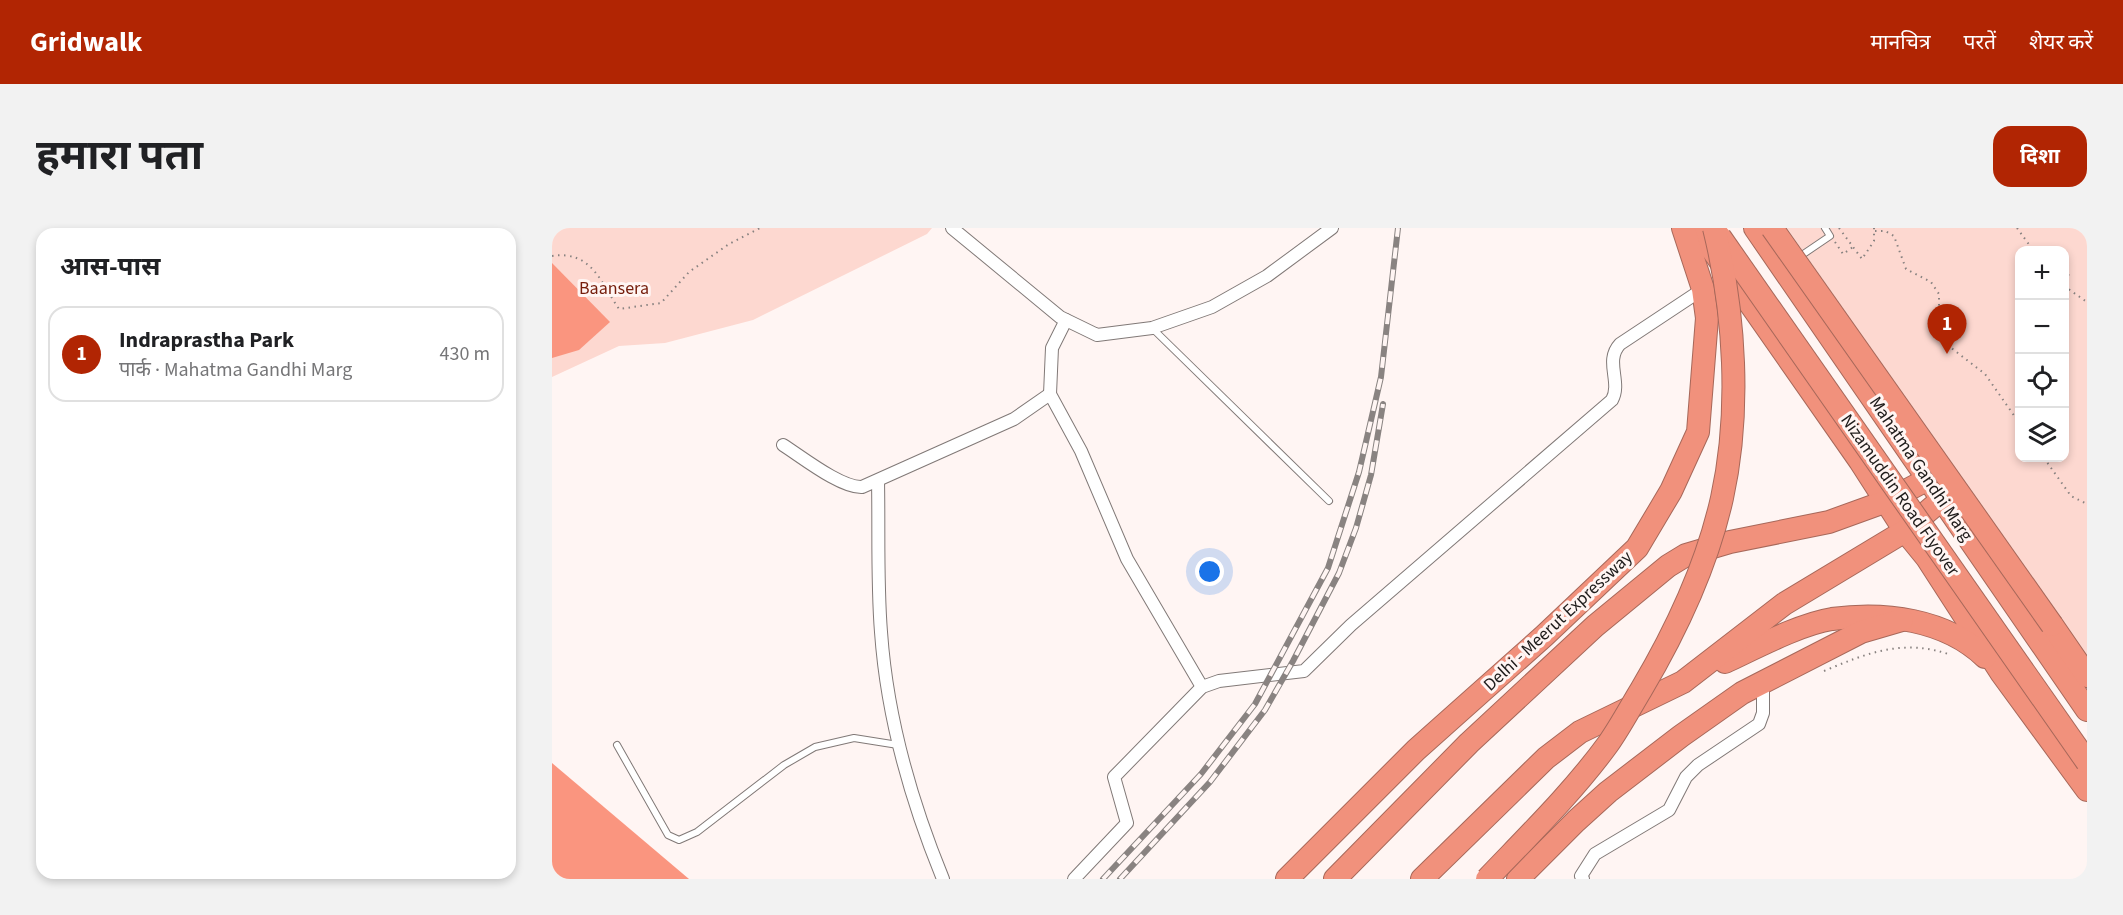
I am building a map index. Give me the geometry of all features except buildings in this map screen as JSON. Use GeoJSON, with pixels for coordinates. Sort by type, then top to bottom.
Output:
{"type":"FeatureCollection","features":[{"type":"Feature","properties":{"kind":"highway","name":"Delhi - Meerut Expressway"},"geometry":{"type":"LineString","coordinates":[[1287,879],[1416,750],[1544,636],[1637,548],[1671,491],[1698,432],[1706,351],[1703,289],[1683,228]]}},
{"type":"Feature","properties":{"kind":"highway"},"geometry":{"type":"LineString","coordinates":[[1697,228],[1887,501],[1905,531],[1927,558],[2002,674],[2087,790]]}},
{"type":"Feature","properties":{"kind":"highway"},"geometry":{"type":"LineString","coordinates":[[1487,879],[1608,744],[1660,657],[1697,576],[1722,499],[1731,419],[1729,317],[1714,228]]}},
{"type":"Feature","properties":{"kind":"highway","name":"Nizamuddin Road Flyover"},"geometry":{"type":"LineString","coordinates":[[1714,228],[2087,762]]}},
{"type":"Feature","properties":{"kind":"highway","name":"Mahatma Gandhi Marg"},"geometry":{"type":"LineString","coordinates":[[1755,228],[2087,710]]}},
{"type":"Feature","properties":{"kind":"highway"},"geometry":{"type":"LineString","coordinates":[[1773,228],[2087,676]]}},
{"type":"Feature","properties":{"kind":"highway","name":"Delhi - Meerut Expressway"},"geometry":{"type":"LineString","coordinates":[[1335,879],[1469,743],[1594,626],[1668,566],[1686,555],[1730,542],[1829,522],[1887,501],[1928,479]]}},
{"type":"Feature","properties":{"kind":"highway"},"geometry":{"type":"LineString","coordinates":[[1683,682],[1784,604],[1905,531],[1942,499]]}},
{"type":"Feature","properties":{"kind":"highway"},"geometry":{"type":"LineString","coordinates":[[1978,637],[1991,616],[2012,601]]}},
{"type":"Feature","properties":{"kind":"highway"},"geometry":{"type":"LineString","coordinates":[[1422,879],[1546,758],[1580,732],[1766,642],[1831,620],[1887,616],[1937,627],[1969,642],[2002,674]]}},
{"type":"Feature","properties":{"kind":"highway"},"geometry":{"type":"LineString","coordinates":[[1518,879],[1608,792],[1681,736],[1763,682],[1809,661],[1861,632],[1902,620]]}},
{"type":"Feature","properties":{"kind":"street"},"geometry":{"type":"LineString","coordinates":[[952,228],[1066,320],[1096,334],[1152,328],[1212,307],[1267,276],[1332,228]]}},
{"type":"Feature","properties":{"kind":"street"},"geometry":{"type":"LineString","coordinates":[[1074,879],[1127,823],[1114,777],[1202,687],[1219,681],[1304,671],[1368,610],[1612,400],[1615,394],[1612,357],[1620,344],[1703,289]]}},
{"type":"Feature","properties":{"kind":"street"},"geometry":{"type":"LineString","coordinates":[[1066,320],[1052,348],[1050,394],[1081,451],[1127,559],[1202,687]]}},
{"type":"Feature","properties":{"kind":"street"},"geometry":{"type":"LineString","coordinates":[[783,445],[854,487],[878,481],[1014,419],[1050,394]]}},
{"type":"Feature","properties":{"kind":"street"},"geometry":{"type":"LineString","coordinates":[[878,481],[881,631],[899,745],[923,830],[943,879]]}},
{"type":"Feature","properties":{"kind":"street"},"geometry":{"type":"LineString","coordinates":[[1581,878],[1595,854],[1669,810],[1686,777],[1698,765],[1759,724],[1763,713],[1763,682]]}},
{"type":"Feature","properties":{"kind":"lane"},"geometry":{"type":"LineString","coordinates":[[1784,267],[1830,236],[1825,228]]}},
{"type":"Feature","properties":{"kind":"lane"},"geometry":{"type":"LineString","coordinates":[[1152,328],[1329,501]]}},
{"type":"Feature","properties":{"kind":"lane"},"geometry":{"type":"LineString","coordinates":[[617,745],[668,835],[679,840],[697,832],[784,765],[815,747],[854,738],[899,745]]}},
{"type":"Feature","properties":{"kind":"path"},"geometry":{"type":"LineString","coordinates":[[552,256],[565,254],[576,258],[595,271],[603,279],[619,309],[649,307],[661,303],[689,272],[710,257],[760,228]]}},
{"type":"Feature","properties":{"kind":"path"},"geometry":{"type":"LineString","coordinates":[[1839,228],[1862,258],[1870,250],[1875,230],[1885,231],[1894,236],[1906,269],[1931,282],[1939,294],[1939,322],[1950,347],[1985,374],[2015,418]]}},
{"type":"Feature","properties":{"kind":"path"},"geometry":{"type":"LineString","coordinates":[[2017,228],[2030,246]]}},
{"type":"Feature","properties":{"kind":"path"},"geometry":{"type":"LineString","coordinates":[[1830,236],[1844,254],[1853,247]]}},
{"type":"Feature","properties":{"kind":"path"},"geometry":{"type":"LineString","coordinates":[[2069,289],[2087,302]]}},
{"type":"Feature","properties":{"kind":"path"},"geometry":{"type":"LineString","coordinates":[[2047,462],[2071,496],[2087,504]]}},
{"type":"Feature","properties":{"kind":"green space","name":"Baansera"},"geometry":{"type":"Polygon","coordinates":[[[552,228],[932,228],[927,234],[753,320],[665,343],[619,346],[552,377],[552,228]]]}},
{"type":"Feature","properties":{"kind":"green space"},"geometry":{"type":"Polygon","coordinates":[[[1787,228],[2087,228],[2087,661],[1787,228]]]}},
{"type":"Feature","properties":{"kind":"shaded area"},"geometry":{"type":"Polygon","coordinates":[[[552,263],[610,322],[579,350],[552,358],[552,263]]]}},
{"type":"Feature","properties":{"kind":"shaded area"},"geometry":{"type":"Polygon","coordinates":[[[552,763],[689,879],[552,879],[552,763]]]}},
{"type":"Feature","properties":{"kind":"railway"},"geometry":{"type":"LineString","coordinates":[[1103,879],[1201,774],[1255,704],[1328,568],[1359,472],[1381,377],[1398,228]]}},
{"type":"Feature","properties":{"kind":"railway"},"geometry":{"type":"LineString","coordinates":[[1120,879],[1210,782],[1265,710],[1293,661],[1339,573],[1356,528],[1371,475],[1383,404]]}},
{"type":"Feature","properties":{"kind":"place","name":"Indraprastha Park"},"geometry":{"type":"Point","coordinates":[1947,354]}}]}
